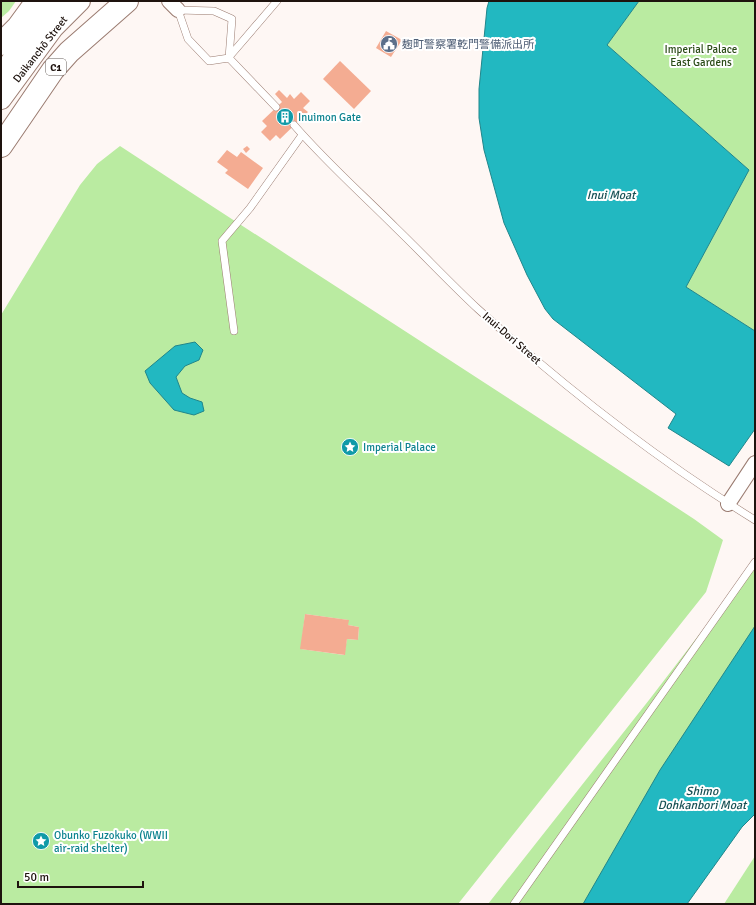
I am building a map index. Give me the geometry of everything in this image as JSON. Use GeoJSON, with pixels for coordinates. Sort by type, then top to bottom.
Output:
{"type":"FeatureCollection","features":[{"type":"Feature","properties":{"kind":"highway"},"geometry":{"type":"LineString","coordinates":[[1,44],[18,27],[37,1]]}},
{"type":"Feature","properties":{"kind":"highway","name":"C1"},"geometry":{"type":"LineString","coordinates":[[1,146],[53,70],[70,52],[127,1]]}},
{"type":"Feature","properties":{"kind":"street","name":"Daikanchō Street"},"geometry":{"type":"LineString","coordinates":[[1,76],[43,15],[56,1]]}},
{"type":"Feature","properties":{"kind":"street","name":"Daikanchō Street"},"geometry":{"type":"LineString","coordinates":[[1,99],[53,28],[80,1]]}},
{"type":"Feature","properties":{"kind":"street"},"geometry":{"type":"LineString","coordinates":[[728,504],[755,463]]}},
{"type":"Feature","properties":{"kind":"lane"},"geometry":{"type":"LineString","coordinates":[[174,6],[188,38],[209,61],[229,58],[277,1]]}},
{"type":"Feature","properties":{"kind":"lane"},"geometry":{"type":"LineString","coordinates":[[174,6],[214,11],[232,19],[229,58],[276,107]]}},
{"type":"Feature","properties":{"kind":"lane","name":"Inui-Dori Street"},"geometry":{"type":"LineString","coordinates":[[294,125],[302,135],[478,308],[536,359],[612,423],[728,504],[755,520]]}},
{"type":"Feature","properties":{"kind":"lane"},"geometry":{"type":"LineString","coordinates":[[234,330],[222,241],[250,208],[302,135]]}},
{"type":"Feature","properties":{"kind":"lane"},"geometry":{"type":"LineString","coordinates":[[514,904],[755,562]]}},
{"type":"Feature","properties":{"kind":"green space"},"geometry":{"type":"Polygon","coordinates":[[[1,1],[16,1],[9,11],[1,18],[1,1]]]}},
{"type":"Feature","properties":{"kind":"green space","name":"Imperial Palace East Gardens"},"geometry":{"type":"Polygon","coordinates":[[[639,1],[755,1],[755,331],[686,287],[749,170],[607,45],[639,1]]]}},
{"type":"Feature","properties":{"kind":"green space","name":"Imperial Palace"},"geometry":{"type":"Polygon","coordinates":[[[120,146],[694,519],[723,540],[706,592],[458,904],[1,904],[1,315],[80,185],[97,164],[120,146]],[[305,614],[301,649],[344,655],[347,639],[358,640],[359,627],[348,625],[348,620],[305,614]]]}},
{"type":"Feature","properties":{"kind":"green space"},"geometry":{"type":"Polygon","coordinates":[[[755,569],[755,674],[609,904],[488,904],[705,627],[755,569]]]}},
{"type":"Feature","properties":{"kind":"green space"},"geometry":{"type":"Polygon","coordinates":[[[755,856],[755,904],[724,904],[755,856]]]}},
{"type":"Feature","properties":{"kind":"water","name":"Inui Moat"},"geometry":{"type":"Polygon","coordinates":[[[489,1],[639,1],[607,45],[749,170],[686,287],[755,331],[755,429],[729,466],[668,428],[676,414],[553,319],[545,309],[527,275],[504,223],[484,150],[479,118],[479,89],[489,1]]]}},
{"type":"Feature","properties":{"kind":"water"},"geometry":{"type":"Polygon","coordinates":[[[195,342],[203,350],[199,360],[185,366],[176,377],[182,393],[190,398],[202,402],[204,411],[194,415],[174,410],[150,383],[145,371],[175,346],[195,342]]]}},
{"type":"Feature","properties":{"kind":"water","name":"Shimo Dohkanbori Moat"},"geometry":{"type":"Polygon","coordinates":[[[755,626],[755,814],[742,827],[687,904],[583,904],[660,770],[755,626]]]}},
{"type":"Feature","properties":{"kind":"building"},"geometry":{"type":"Polygon","coordinates":[[[386,31],[402,40],[391,57],[376,48],[386,31]]]}},
{"type":"Feature","properties":{"kind":"building"},"geometry":{"type":"Polygon","coordinates":[[[340,61],[371,91],[354,109],[323,79],[340,61]]]}},
{"type":"Feature","properties":{"kind":"building","name":"Inuimon Gate"},"geometry":{"type":"Polygon","coordinates":[[[279,90],[287,98],[290,94],[294,99],[301,92],[310,101],[303,108],[308,112],[280,139],[276,135],[270,141],[261,132],[267,126],[262,121],[282,102],[275,94],[279,90]]]}},
{"type":"Feature","properties":{"kind":"building"},"geometry":{"type":"Polygon","coordinates":[[[247,146],[250,149],[246,153],[243,149],[247,146]]]}},
{"type":"Feature","properties":{"kind":"building"},"geometry":{"type":"Polygon","coordinates":[[[227,150],[237,157],[241,152],[263,168],[248,189],[225,173],[228,170],[217,162],[227,150]]]}},
{"type":"Feature","properties":{"kind":"building"},"geometry":{"type":"Polygon","coordinates":[[[305,614],[349,620],[348,625],[359,627],[358,640],[347,639],[345,655],[300,649],[305,614]]]}},
{"type":"Feature","properties":{"kind":"place","name":"麹町警察署乾門警備派出所"},"geometry":{"type":"Point","coordinates":[389,44]}},
{"type":"Feature","properties":{"kind":"place","name":"Inuimon Gate"},"geometry":{"type":"Point","coordinates":[285,117]}},
{"type":"Feature","properties":{"kind":"place","name":"Imperial Palace"},"geometry":{"type":"Point","coordinates":[350,447]}},
{"type":"Feature","properties":{"kind":"place","name":"Obunko Fuzokuko (WWII air-raid shelter)"},"geometry":{"type":"Point","coordinates":[41,841]}}]}
